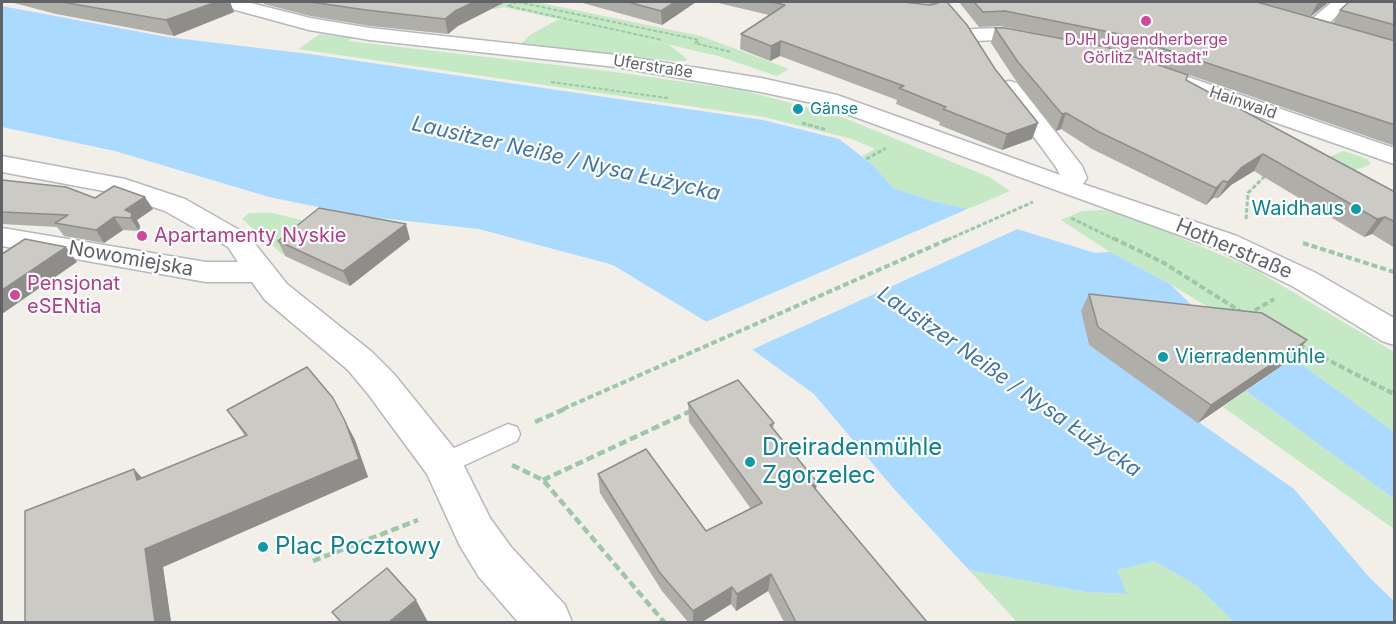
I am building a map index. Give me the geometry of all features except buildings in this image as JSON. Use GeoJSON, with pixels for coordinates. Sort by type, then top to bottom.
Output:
{"type":"FeatureCollection","features":[{"type":"Feature","properties":{"kind":"street","name":"Uferstraße"},"geometry":{"type":"LineString","coordinates":[[228,2],[309,24],[370,34],[616,61],[787,90],[829,100],[1064,186]]}},
{"type":"Feature","properties":{"kind":"street"},"geometry":{"type":"LineString","coordinates":[[1314,27],[1342,2]]}},
{"type":"Feature","properties":{"kind":"street"},"geometry":{"type":"LineString","coordinates":[[1294,21],[1337,34]]}},
{"type":"Feature","properties":{"kind":"street"},"geometry":{"type":"LineString","coordinates":[[1061,46],[1001,34],[979,45],[1069,165],[1074,178],[1064,186]]}},
{"type":"Feature","properties":{"kind":"street","name":"Hainwald"},"geometry":{"type":"LineString","coordinates":[[1139,67],[1395,156]]}},
{"type":"Feature","properties":{"kind":"street"},"geometry":{"type":"LineString","coordinates":[[2,164],[115,185],[175,206],[238,241],[276,292],[360,361],[381,384],[443,464],[475,532],[495,562],[548,622]]}},
{"type":"Feature","properties":{"kind":"street","name":"Hotherstraße"},"geometry":{"type":"LineString","coordinates":[[1064,186],[1178,224],[1263,258],[1395,333]]}},
{"type":"Feature","properties":{"kind":"street","name":"Nowomiejska"},"geometry":{"type":"LineString","coordinates":[[2,237],[206,272],[260,272]]}},
{"type":"Feature","properties":{"kind":"lane"},"geometry":{"type":"LineString","coordinates":[[443,464],[508,434]]}},
{"type":"Feature","properties":{"kind":"path"},"geometry":{"type":"LineString","coordinates":[[668,41],[508,6],[518,2],[699,40],[691,46]]}},
{"type":"Feature","properties":{"kind":"path"},"geometry":{"type":"LineString","coordinates":[[695,43],[732,52]]}},
{"type":"Feature","properties":{"kind":"path"},"geometry":{"type":"LineString","coordinates":[[547,81],[671,99]]}},
{"type":"Feature","properties":{"kind":"path"},"geometry":{"type":"LineString","coordinates":[[792,120],[833,132]]}},
{"type":"Feature","properties":{"kind":"path"},"geometry":{"type":"LineString","coordinates":[[876,145],[886,148]]}},
{"type":"Feature","properties":{"kind":"path"},"geometry":{"type":"LineString","coordinates":[[866,159],[880,152]]}},
{"type":"Feature","properties":{"kind":"path"},"geometry":{"type":"LineString","coordinates":[[1245,226],[1248,193],[1267,173]]}},
{"type":"Feature","properties":{"kind":"path"},"geometry":{"type":"LineString","coordinates":[[508,434],[1029,203]]}},
{"type":"Feature","properties":{"kind":"path"},"geometry":{"type":"LineString","coordinates":[[1074,220],[1164,263],[1256,321]]}},
{"type":"Feature","properties":{"kind":"path"},"geometry":{"type":"LineString","coordinates":[[1237,321],[1246,315]]}},
{"type":"Feature","properties":{"kind":"path"},"geometry":{"type":"LineString","coordinates":[[1297,343],[1368,382],[1395,394]]}},
{"type":"Feature","properties":{"kind":"path"},"geometry":{"type":"LineString","coordinates":[[543,480],[705,405]]}},
{"type":"Feature","properties":{"kind":"path"},"geometry":{"type":"LineString","coordinates":[[313,561],[418,519]]}},
{"type":"Feature","properties":{"kind":"green space"},"geometry":{"type":"Polygon","coordinates":[[[482,2],[536,2],[701,36],[789,69],[777,76],[718,56],[669,45],[687,59],[686,61],[520,45],[530,35],[557,20],[562,20],[504,7],[495,9],[476,5],[482,2]]]}},
{"type":"Feature","properties":{"kind":"green space"},"geometry":{"type":"Polygon","coordinates":[[[320,34],[352,38],[348,41],[608,71],[741,90],[837,115],[989,177],[1010,191],[968,209],[932,201],[893,188],[862,156],[875,149],[852,139],[764,117],[298,49],[320,34]]]}},
{"type":"Feature","properties":{"kind":"green space"},"geometry":{"type":"Polygon","coordinates":[[[1344,151],[1367,159],[1371,164],[1330,180],[1304,166],[1344,151]]]}},
{"type":"Feature","properties":{"kind":"green space"},"geometry":{"type":"Polygon","coordinates":[[[1103,210],[1130,216],[1254,269],[1394,352],[1394,432],[1293,358],[1170,284],[1110,252],[1061,220],[1082,211],[1103,210]]]}},
{"type":"Feature","properties":{"kind":"green space"},"geometry":{"type":"Polygon","coordinates":[[[249,213],[273,213],[317,224],[282,254],[242,219],[249,213]]]}},
{"type":"Feature","properties":{"kind":"green space"},"geometry":{"type":"Polygon","coordinates":[[[1246,391],[1394,499],[1394,529],[1223,407],[1246,391]]]}},
{"type":"Feature","properties":{"kind":"green space"},"geometry":{"type":"Polygon","coordinates":[[[1154,561],[1196,585],[1234,622],[1017,622],[969,570],[1086,592],[1126,594],[1117,570],[1154,561]]]}},
{"type":"Feature","properties":{"kind":"water","name":"Lausitzer Neiße / Nysa Łużycka"},"geometry":{"type":"Polygon","coordinates":[[[2,6],[167,37],[317,55],[763,120],[839,139],[873,165],[893,188],[932,201],[968,209],[1017,229],[1095,253],[1110,252],[1170,284],[1210,323],[1081,311],[1089,345],[1294,489],[1369,577],[1394,601],[1394,622],[1234,622],[1196,585],[1154,561],[1117,570],[1127,594],[1086,592],[969,570],[894,489],[814,394],[753,350],[613,265],[479,229],[362,216],[269,197],[115,151],[2,127],[2,6]]]}},
{"type":"Feature","properties":{"kind":"water"},"geometry":{"type":"Polygon","coordinates":[[[1293,358],[1394,432],[1394,499],[1246,391],[1293,358]]]}},
{"type":"Feature","properties":{"kind":"pier"},"geometry":{"type":"Polygon","coordinates":[[[972,207],[1022,227],[749,351],[703,323],[972,207]]]}},
{"type":"Feature","properties":{"kind":"place","name":"DJH Jugendherberge Görlitz \"Altstadt\""},"geometry":{"type":"Point","coordinates":[1146,21]}},
{"type":"Feature","properties":{"kind":"place","name":"Gänse"},"geometry":{"type":"Point","coordinates":[798,109]}},
{"type":"Feature","properties":{"kind":"place","name":"Waidhaus"},"geometry":{"type":"Point","coordinates":[1356,209]}},
{"type":"Feature","properties":{"kind":"place","name":"Apartamenty Nyskie"},"geometry":{"type":"Point","coordinates":[142,236]}},
{"type":"Feature","properties":{"kind":"place","name":"Pensjonat eSENtia"},"geometry":{"type":"Point","coordinates":[15,295]}},
{"type":"Feature","properties":{"kind":"place","name":"Vierradenmühle"},"geometry":{"type":"Point","coordinates":[1163,357]}},
{"type":"Feature","properties":{"kind":"place","name":"Dreiradenmühle Zgorzelec"},"geometry":{"type":"Point","coordinates":[750,462]}},
{"type":"Feature","properties":{"kind":"place","name":"Plac Pocztowy"},"geometry":{"type":"Point","coordinates":[263,547]}}]}
